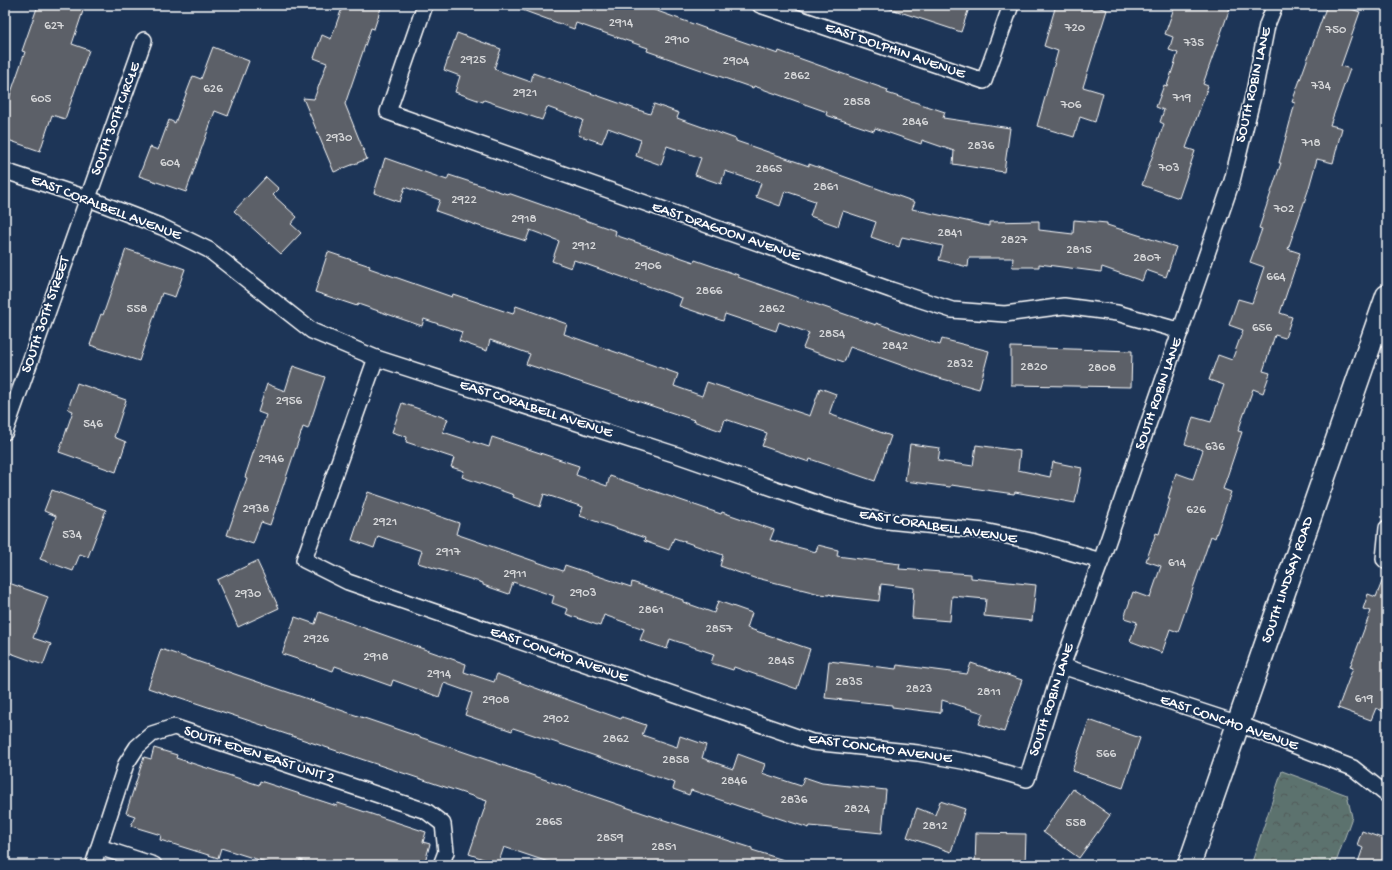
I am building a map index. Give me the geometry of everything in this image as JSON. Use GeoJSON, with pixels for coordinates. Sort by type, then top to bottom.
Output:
{"type":"FeatureCollection","features":[{"type":"Feature","properties":{"kind":"main road","name":"SOUTH LINDSAY ROAD"},"geometry":{"type":"LineString","coordinates":[[1189,865],[1387,296]]}},
{"type":"Feature","properties":{"kind":"street","name":"EAST DRAGOON AVENUE"},"geometry":{"type":"LineString","coordinates":[[425,5],[388,112],[891,290],[952,310],[1005,314],[1064,306],[1117,313],[1181,331]]}},
{"type":"Feature","properties":{"kind":"street","name":"EAST DOLPHIN AVENUE"},"geometry":{"type":"LineString","coordinates":[[760,5],[984,81],[1010,5]]}},
{"type":"Feature","properties":{"kind":"street","name":"SOUTH ROBIN LANE"},"geometry":{"type":"LineString","coordinates":[[1027,779],[1062,666],[1102,561],[1232,181],[1254,92],[1267,25],[1275,5]]}},
{"type":"Feature","properties":{"kind":"street","name":"SOUTH 30TH CIRCLE"},"geometry":{"type":"LineString","coordinates":[[87,198],[144,40]]}},
{"type":"Feature","properties":{"kind":"street","name":"EAST CORALBELL AVENUE"},"geometry":{"type":"LineString","coordinates":[[5,171],[87,198],[162,226],[210,250],[312,331],[376,358],[677,455],[825,506],[878,520],[984,531],[1031,541],[1102,561]]}},
{"type":"Feature","properties":{"kind":"street","name":"SOUTH 30TH STREET"},"geometry":{"type":"LineString","coordinates":[[5,432],[87,198]]}},
{"type":"Feature","properties":{"kind":"street","name":"EAST CONCHO AVENUE"},"geometry":{"type":"LineString","coordinates":[[376,358],[304,560],[348,582],[812,742],[918,753],[968,762],[1027,779]]}},
{"type":"Feature","properties":{"kind":"street"},"geometry":{"type":"LineString","coordinates":[[1386,560],[1387,528]]}},
{"type":"Feature","properties":{"kind":"street","name":"EAST CONCHO AVENUE"},"geometry":{"type":"LineString","coordinates":[[1062,666],[1239,724],[1353,768],[1387,795]]}},
{"type":"Feature","properties":{"kind":"street","name":"SOUTH EDEN EAST UNIT 2"},"geometry":{"type":"LineString","coordinates":[[94,865],[126,764],[137,748],[152,734],[174,727],[426,811],[443,824],[446,852],[442,865]]}},
{"type":"Feature","properties":{"kind":"street"},"geometry":{"type":"LineString","coordinates":[[99,847],[154,865]]}},
{"type":"Feature","properties":{"kind":"green space"},"geometry":{"type":"Polygon","coordinates":[[[1282,771],[1347,795],[1352,817],[1335,865],[1251,865],[1282,771]]]}},
{"type":"Feature","properties":{"kind":"building"},"geometry":{"type":"Polygon","coordinates":[[[38,5],[75,5],[84,8],[72,44],[89,50],[65,119],[52,115],[40,151],[5,139],[5,110],[25,52],[22,51],[38,5]]]}},
{"type":"Feature","properties":{"kind":"building"},"geometry":{"type":"Polygon","coordinates":[[[343,5],[382,5],[374,29],[371,28],[345,104],[367,159],[334,172],[303,98],[314,99],[327,63],[314,58],[322,35],[331,39],[343,5]]]}},
{"type":"Feature","properties":{"kind":"building"},"geometry":{"type":"Polygon","coordinates":[[[515,5],[650,5],[649,8],[707,29],[778,54],[779,51],[888,90],[887,93],[945,112],[943,118],[1010,128],[1004,172],[953,164],[954,151],[922,140],[921,144],[875,128],[874,131],[826,115],[827,112],[754,86],[753,88],[647,51],[648,48],[576,23],[574,29],[514,7],[515,5]]]}},
{"type":"Feature","properties":{"kind":"building"},"geometry":{"type":"Polygon","coordinates":[[[889,5],[970,5],[961,32],[888,8],[889,5]]]}},
{"type":"Feature","properties":{"kind":"building"},"geometry":{"type":"Polygon","coordinates":[[[1056,5],[1089,5],[1107,10],[1083,87],[1103,93],[1095,122],[1080,117],[1074,137],[1037,126],[1058,51],[1044,46],[1056,5]]]}},
{"type":"Feature","properties":{"kind":"building"},"geometry":{"type":"Polygon","coordinates":[[[1175,5],[1231,5],[1203,84],[1208,86],[1186,148],[1195,151],[1179,198],[1142,185],[1164,124],[1160,122],[1164,110],[1156,107],[1164,85],[1167,86],[1178,53],[1169,50],[1173,37],[1165,34],[1175,5]]]}},
{"type":"Feature","properties":{"kind":"building"},"geometry":{"type":"Polygon","coordinates":[[[1327,5],[1340,5],[1360,12],[1341,66],[1350,69],[1330,125],[1342,128],[1333,163],[1317,159],[1308,191],[1288,249],[1300,253],[1280,313],[1292,317],[1285,338],[1275,335],[1263,371],[1270,373],[1263,393],[1253,389],[1238,431],[1242,432],[1223,489],[1231,492],[1215,538],[1211,536],[1178,632],[1170,629],[1162,653],[1130,641],[1137,622],[1124,618],[1133,592],[1150,598],[1161,566],[1146,561],[1156,533],[1159,534],[1170,499],[1168,499],[1176,473],[1193,479],[1203,450],[1185,444],[1193,417],[1211,422],[1224,385],[1209,380],[1218,355],[1232,360],[1243,330],[1229,325],[1238,299],[1252,303],[1264,267],[1250,262],[1262,229],[1259,228],[1281,163],[1279,163],[1295,103],[1292,102],[1327,5]]]}},
{"type":"Feature","properties":{"kind":"building"},"geometry":{"type":"Polygon","coordinates":[[[457,33],[501,49],[494,69],[531,82],[533,73],[650,114],[654,104],[679,113],[677,118],[736,139],[736,141],[809,166],[809,164],[915,202],[912,209],[989,226],[989,222],[1039,221],[1039,230],[1073,234],[1074,220],[1107,223],[1107,225],[1176,247],[1166,277],[1146,270],[1142,281],[1102,267],[1101,272],[1039,264],[1039,267],[1012,267],[1013,258],[969,258],[968,267],[939,260],[943,246],[902,237],[899,247],[871,237],[876,222],[843,211],[838,226],[810,216],[815,201],[785,191],[780,206],[756,197],[761,183],[725,171],[721,184],[695,175],[701,158],[667,146],[661,165],[636,156],[641,140],[608,128],[602,143],[578,135],[583,120],[547,107],[542,120],[484,100],[483,102],[455,92],[460,76],[444,70],[457,33]]]}},
{"type":"Feature","properties":{"kind":"building"},"geometry":{"type":"Polygon","coordinates":[[[213,47],[249,61],[228,116],[215,111],[186,192],[139,176],[150,147],[158,150],[169,120],[175,123],[193,76],[201,79],[213,47]]]}},
{"type":"Feature","properties":{"kind":"building"},"geometry":{"type":"Polygon","coordinates":[[[385,158],[447,180],[449,175],[507,194],[508,193],[616,231],[615,235],[694,262],[695,260],[738,275],[738,277],[876,325],[876,323],[940,345],[942,339],[989,351],[979,389],[932,376],[850,347],[844,362],[803,348],[809,333],[779,322],[776,331],[725,314],[723,321],[679,306],[682,298],[574,260],[571,268],[552,261],[559,241],[530,230],[526,241],[479,226],[436,211],[440,200],[405,187],[400,202],[374,193],[385,158]]]}},
{"type":"Feature","properties":{"kind":"building"},"geometry":{"type":"Polygon","coordinates":[[[266,177],[279,189],[273,195],[297,217],[291,224],[301,233],[281,254],[234,211],[266,177]]]}},
{"type":"Feature","properties":{"kind":"building"},"geometry":{"type":"Polygon","coordinates":[[[126,249],[185,269],[175,297],[162,293],[139,361],[90,345],[101,314],[103,315],[126,249]]]}},
{"type":"Feature","properties":{"kind":"building"},"geometry":{"type":"Polygon","coordinates":[[[328,252],[452,297],[453,294],[513,314],[516,306],[567,324],[564,334],[678,374],[674,386],[702,396],[707,382],[810,416],[820,388],[836,394],[829,414],[891,436],[875,481],[810,459],[809,462],[762,446],[767,433],[725,419],[721,431],[693,421],[694,420],[526,364],[530,354],[490,340],[487,351],[459,341],[462,332],[424,319],[422,326],[358,304],[357,306],[315,292],[328,252]]]}},
{"type":"Feature","properties":{"kind":"building"},"geometry":{"type":"Polygon","coordinates":[[[1011,347],[1132,351],[1131,387],[1011,385],[1011,347]]]}},
{"type":"Feature","properties":{"kind":"building"},"geometry":{"type":"Polygon","coordinates":[[[293,366],[325,377],[308,429],[303,427],[270,525],[261,522],[253,544],[227,535],[247,478],[245,477],[266,415],[258,412],[267,384],[285,391],[293,366]]]}},
{"type":"Feature","properties":{"kind":"building"},"geometry":{"type":"Polygon","coordinates":[[[77,383],[126,400],[114,437],[126,442],[116,472],[59,452],[73,411],[68,409],[77,383]]]}},
{"type":"Feature","properties":{"kind":"building"},"geometry":{"type":"Polygon","coordinates":[[[402,403],[448,419],[443,432],[489,447],[492,437],[579,466],[576,475],[607,486],[610,476],[721,514],[722,512],[774,530],[770,540],[816,552],[818,545],[838,550],[837,556],[900,564],[899,569],[971,574],[971,578],[1036,585],[1032,621],[984,616],[986,599],[952,596],[950,621],[912,618],[914,588],[881,584],[879,601],[820,594],[757,579],[720,566],[723,555],[674,538],[669,550],[644,541],[645,538],[580,516],[583,507],[544,494],[540,507],[513,497],[514,495],[462,477],[464,471],[451,467],[454,458],[406,442],[407,437],[392,432],[402,403]]]}},
{"type":"Feature","properties":{"kind":"building"},"geometry":{"type":"Polygon","coordinates":[[[910,444],[940,448],[938,461],[973,466],[976,445],[1020,451],[1018,470],[1050,477],[1053,462],[1082,468],[1075,503],[1015,492],[1014,494],[951,485],[950,487],[905,481],[910,444]]]}},
{"type":"Feature","properties":{"kind":"building"},"geometry":{"type":"Polygon","coordinates":[[[52,490],[106,510],[88,557],[80,554],[73,571],[40,559],[56,516],[44,511],[52,490]]]}},
{"type":"Feature","properties":{"kind":"building"},"geometry":{"type":"Polygon","coordinates":[[[368,492],[459,523],[456,534],[563,571],[565,565],[631,587],[632,582],[714,613],[718,601],[752,613],[747,628],[810,649],[797,689],[734,667],[733,670],[711,663],[714,654],[670,639],[667,649],[640,640],[644,629],[604,615],[600,626],[566,614],[568,609],[552,603],[554,596],[513,582],[509,594],[483,585],[483,583],[418,563],[422,551],[378,536],[374,548],[352,540],[368,492]]]}},
{"type":"Feature","properties":{"kind":"building"},"geometry":{"type":"Polygon","coordinates":[[[257,561],[279,608],[238,627],[217,580],[257,561]]]}},
{"type":"Feature","properties":{"kind":"building"},"geometry":{"type":"Polygon","coordinates":[[[1385,574],[1387,574],[1387,713],[1376,708],[1371,720],[1338,708],[1353,668],[1350,667],[1371,611],[1363,609],[1368,594],[1376,597],[1385,574]]]}},
{"type":"Feature","properties":{"kind":"building"},"geometry":{"type":"Polygon","coordinates":[[[9,583],[48,597],[33,638],[51,644],[43,665],[5,651],[5,594],[9,583]]]}},
{"type":"Feature","properties":{"kind":"building"},"geometry":{"type":"Polygon","coordinates":[[[319,612],[466,664],[464,672],[494,682],[497,674],[621,719],[622,717],[646,725],[642,735],[677,747],[680,736],[706,745],[702,758],[733,769],[738,754],[765,764],[762,773],[801,786],[804,777],[822,783],[886,790],[882,833],[810,826],[809,828],[691,790],[689,795],[673,789],[675,783],[513,728],[512,731],[465,715],[472,693],[444,683],[439,697],[393,680],[391,686],[335,666],[333,671],[282,654],[295,617],[315,624],[319,612]]]}},
{"type":"Feature","properties":{"kind":"building"},"geometry":{"type":"Polygon","coordinates":[[[161,649],[655,817],[752,848],[752,850],[790,862],[789,865],[557,865],[504,847],[498,864],[469,854],[487,801],[148,688],[161,649]]]}},
{"type":"Feature","properties":{"kind":"building"},"geometry":{"type":"Polygon","coordinates":[[[829,661],[896,669],[897,665],[967,674],[971,663],[1022,680],[1004,732],[979,724],[983,713],[942,700],[941,713],[892,707],[892,705],[825,698],[829,661]]]}},
{"type":"Feature","properties":{"kind":"building"},"geometry":{"type":"Polygon","coordinates":[[[1089,720],[1140,738],[1123,788],[1072,771],[1089,720]]]}},
{"type":"Feature","properties":{"kind":"building"},"geometry":{"type":"Polygon","coordinates":[[[154,748],[177,755],[176,758],[259,785],[260,781],[337,806],[338,803],[426,832],[423,842],[430,844],[424,865],[317,865],[300,860],[298,865],[275,865],[221,848],[218,858],[160,840],[161,835],[131,826],[135,816],[126,813],[144,757],[151,759],[154,748]]]}},
{"type":"Feature","properties":{"kind":"building"},"geometry":{"type":"Polygon","coordinates":[[[1073,789],[1110,815],[1079,858],[1043,832],[1073,789]]]}},
{"type":"Feature","properties":{"kind":"building"},"geometry":{"type":"Polygon","coordinates":[[[940,801],[965,809],[951,852],[907,837],[917,808],[935,815],[940,801]]]}},
{"type":"Feature","properties":{"kind":"building"},"geometry":{"type":"Polygon","coordinates":[[[1362,831],[1387,840],[1387,865],[1357,865],[1363,848],[1357,845],[1362,831]]]}},
{"type":"Feature","properties":{"kind":"building"},"geometry":{"type":"Polygon","coordinates":[[[976,833],[1026,834],[1025,865],[975,865],[976,833]]]}}]}
